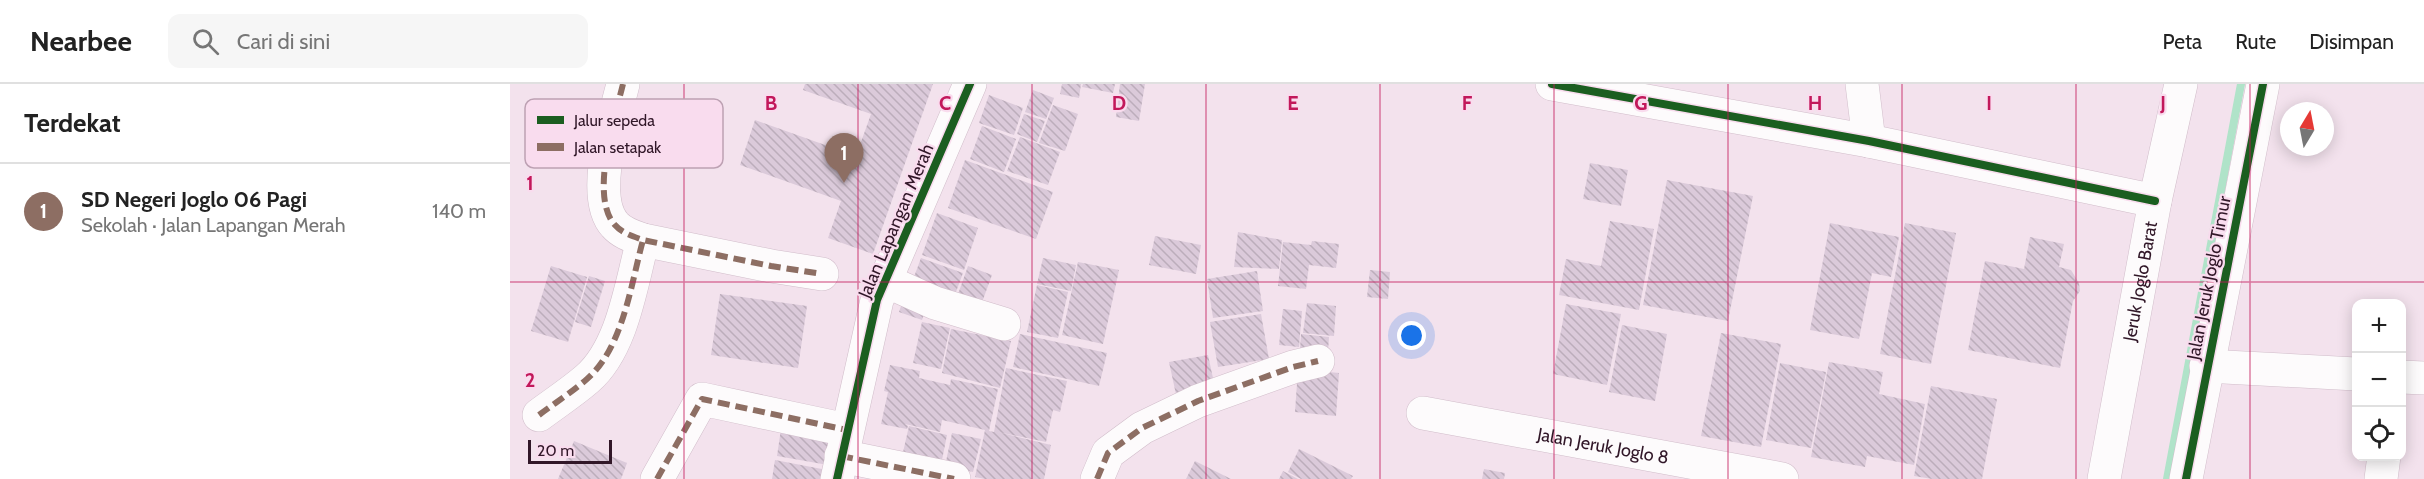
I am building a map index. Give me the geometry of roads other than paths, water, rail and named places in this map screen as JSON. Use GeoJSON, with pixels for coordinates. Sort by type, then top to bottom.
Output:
{"type":"FeatureCollection","features":[{"type":"Feature","properties":{"kind":"street"},"geometry":{"type":"LineString","coordinates":[[619,99],[622,84]]}},
{"type":"Feature","properties":{"kind":"street","name":"Jalan Lapangan Merah"},"geometry":{"type":"LineString","coordinates":[[841,455],[877,300],[970,84]]}},
{"type":"Feature","properties":{"kind":"street"},"geometry":{"type":"LineString","coordinates":[[1552,84],[1869,141],[2155,201]]}},
{"type":"Feature","properties":{"kind":"street"},"geometry":{"type":"LineString","coordinates":[[1862,84],[1869,141]]}},
{"type":"Feature","properties":{"kind":"street","name":"Jeruk Joglo Barat"},"geometry":{"type":"LineString","coordinates":[[2104,479],[2155,201],[2181,84]]}},
{"type":"Feature","properties":{"kind":"street","name":"Jalan Jeruk Joglo Timur"},"geometry":{"type":"LineString","coordinates":[[2186,479],[2206,366],[2263,84]]}},
{"type":"Feature","properties":{"kind":"street"},"geometry":{"type":"LineString","coordinates":[[605,168],[604,201],[613,224],[628,235],[771,266],[822,274]]}},
{"type":"Feature","properties":{"kind":"street"},"geometry":{"type":"LineString","coordinates":[[539,415],[588,378],[605,358],[618,330],[643,240]]}},
{"type":"Feature","properties":{"kind":"street"},"geometry":{"type":"LineString","coordinates":[[886,281],[944,306],[1004,324]]}},
{"type":"Feature","properties":{"kind":"street"},"geometry":{"type":"LineString","coordinates":[[1098,479],[1108,453],[1142,428],[1198,401],[1293,366],[1318,361]]}},
{"type":"Feature","properties":{"kind":"street"},"geometry":{"type":"LineString","coordinates":[[2206,366],[2352,374]]}},
{"type":"Feature","properties":{"kind":"street"},"geometry":{"type":"LineString","coordinates":[[2406,377],[2424,378]]}},
{"type":"Feature","properties":{"kind":"street"},"geometry":{"type":"LineString","coordinates":[[657,479],[702,399],[841,455],[954,479]]}},
{"type":"Feature","properties":{"kind":"street","name":"Jalan Jeruk Joglo 8"},"geometry":{"type":"LineString","coordinates":[[1423,413],[1782,479]]}},
{"type":"Feature","properties":{"kind":"street"},"geometry":{"type":"LineString","coordinates":[[2381,479],[2383,461]]}},
{"type":"Feature","properties":{"kind":"waterway"},"geometry":{"type":"LineString","coordinates":[[2167,479],[2241,84]]}},
{"type":"Feature","properties":{"kind":"place","name":"SD Negeri Joglo 06 Pagi"},"geometry":{"type":"Point","coordinates":[844,183]}}]}
